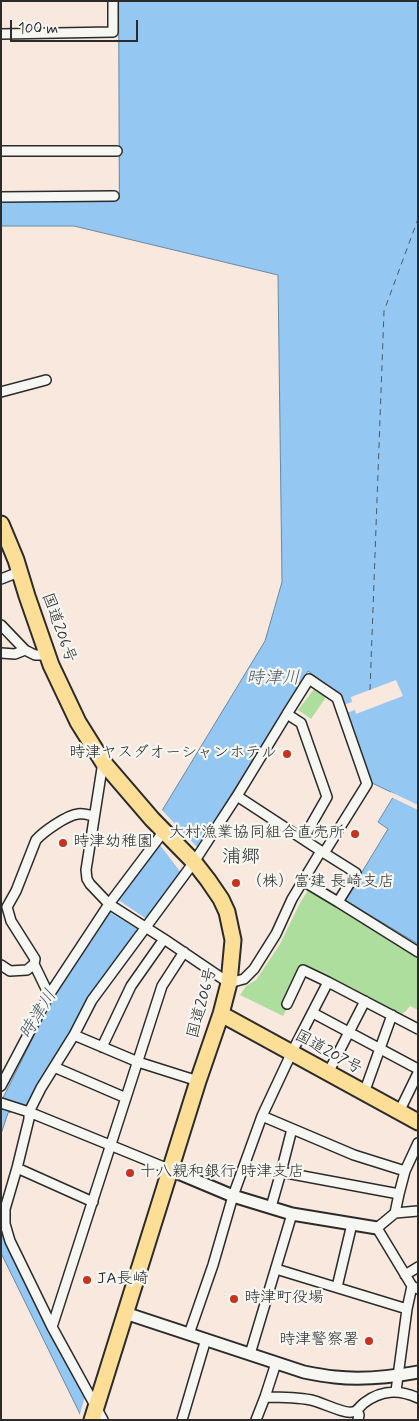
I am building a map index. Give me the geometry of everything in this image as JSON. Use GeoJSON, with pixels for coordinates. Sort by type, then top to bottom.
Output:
{"type":"FeatureCollection","features":[{"type":"Feature","properties":{"kind":"highway","name":"国道206号"},"geometry":{"type":"LineString","coordinates":[[1,524],[48,656],[78,722],[103,762],[152,819],[194,862],[221,899],[227,912],[233,940],[230,982],[221,1014],[125,1313],[97,1414]]}},
{"type":"Feature","properties":{"kind":"highway","name":"国道207号"},"geometry":{"type":"LineString","coordinates":[[221,1014],[418,1122]]}},
{"type":"Feature","properties":{"kind":"street"},"geometry":{"type":"LineString","coordinates":[[1,34],[113,32],[113,1]]}},
{"type":"Feature","properties":{"kind":"street"},"geometry":{"type":"LineString","coordinates":[[1,151],[117,151]]}},
{"type":"Feature","properties":{"kind":"street"},"geometry":{"type":"LineString","coordinates":[[1,197],[114,196]]}},
{"type":"Feature","properties":{"kind":"street"},"geometry":{"type":"LineString","coordinates":[[1,392],[46,380]]}},
{"type":"Feature","properties":{"kind":"street"},"geometry":{"type":"LineString","coordinates":[[1,579],[19,572]]}},
{"type":"Feature","properties":{"kind":"street"},"geometry":{"type":"LineString","coordinates":[[1,625],[25,650],[35,655],[48,656]]}},
{"type":"Feature","properties":{"kind":"street"},"geometry":{"type":"LineString","coordinates":[[1,653],[15,654],[25,650]]}},
{"type":"Feature","properties":{"kind":"street"},"geometry":{"type":"LineString","coordinates":[[97,1414],[10,1241],[5,1224],[6,1209],[29,1119],[29,1112],[92,1000],[146,927],[194,862],[309,679],[337,698],[366,784],[292,899],[276,934],[254,969],[244,978],[230,982],[146,927],[109,904],[87,879],[86,870],[103,762]]}},
{"type":"Feature","properties":{"kind":"street"},"geometry":{"type":"LineString","coordinates":[[287,714],[302,724],[327,797],[302,839]]}},
{"type":"Feature","properties":{"kind":"street"},"geometry":{"type":"LineString","coordinates":[[237,796],[356,873],[338,902]]}},
{"type":"Feature","properties":{"kind":"street"},"geometry":{"type":"LineString","coordinates":[[49,995],[34,964],[35,959],[4,908],[16,891],[36,840],[42,833],[77,814],[94,816]]}},
{"type":"Feature","properties":{"kind":"street"},"geometry":{"type":"LineString","coordinates":[[1,1086],[49,995],[109,904],[164,831]]}},
{"type":"Feature","properties":{"kind":"street"},"geometry":{"type":"LineString","coordinates":[[303,881],[418,952]]}},
{"type":"Feature","properties":{"kind":"street"},"geometry":{"type":"LineString","coordinates":[[102,1047],[131,986],[164,939]]}},
{"type":"Feature","properties":{"kind":"street"},"geometry":{"type":"LineString","coordinates":[[52,1327],[112,1146],[162,986],[184,952]]}},
{"type":"Feature","properties":{"kind":"street"},"geometry":{"type":"LineString","coordinates":[[1,965],[10,971],[27,970],[34,964]]}},
{"type":"Feature","properties":{"kind":"street"},"geometry":{"type":"LineString","coordinates":[[287,1004],[303,970],[365,1000],[418,1029]]}},
{"type":"Feature","properties":{"kind":"street"},"geometry":{"type":"LineString","coordinates":[[189,1334],[233,1196],[262,1116],[328,982]]}},
{"type":"Feature","properties":{"kind":"street"},"geometry":{"type":"LineString","coordinates":[[328,1074],[365,1000]]}},
{"type":"Feature","properties":{"kind":"street"},"geometry":{"type":"LineString","coordinates":[[312,1013],[418,1069]]}},
{"type":"Feature","properties":{"kind":"street"},"geometry":{"type":"LineString","coordinates":[[364,1093],[392,1015]]}},
{"type":"Feature","properties":{"kind":"street"},"geometry":{"type":"LineString","coordinates":[[74,1035],[138,1062],[198,1081]]}},
{"type":"Feature","properties":{"kind":"street"},"geometry":{"type":"LineString","coordinates":[[54,1067],[126,1098]]}},
{"type":"Feature","properties":{"kind":"street"},"geometry":{"type":"LineString","coordinates":[[399,1112],[418,1073]]}},
{"type":"Feature","properties":{"kind":"street"},"geometry":{"type":"LineString","coordinates":[[1,1103],[29,1112],[233,1196],[292,1214],[377,1228],[395,1213],[418,1211]]}},
{"type":"Feature","properties":{"kind":"street"},"geometry":{"type":"LineString","coordinates":[[262,1116],[354,1155],[405,1171]]}},
{"type":"Feature","properties":{"kind":"street"},"geometry":{"type":"LineString","coordinates":[[271,1207],[292,1129]]}},
{"type":"Feature","properties":{"kind":"street"},"geometry":{"type":"LineString","coordinates":[[395,1213],[405,1171],[418,1143]]}},
{"type":"Feature","properties":{"kind":"street"},"geometry":{"type":"LineString","coordinates":[[17,1168],[93,1202]]}},
{"type":"Feature","properties":{"kind":"street"},"geometry":{"type":"LineString","coordinates":[[281,1172],[398,1194]]}},
{"type":"Feature","properties":{"kind":"street"},"geometry":{"type":"LineString","coordinates":[[250,1354],[292,1214]]}},
{"type":"Feature","properties":{"kind":"street"},"geometry":{"type":"LineString","coordinates":[[337,1287],[352,1224]]}},
{"type":"Feature","properties":{"kind":"street"},"geometry":{"type":"LineString","coordinates":[[377,1228],[415,1287],[407,1309],[396,1391]]}},
{"type":"Feature","properties":{"kind":"street"},"geometry":{"type":"LineString","coordinates":[[406,1275],[418,1267]]}},
{"type":"Feature","properties":{"kind":"street"},"geometry":{"type":"LineString","coordinates":[[276,1269],[407,1309]]}},
{"type":"Feature","properties":{"kind":"street"},"geometry":{"type":"LineString","coordinates":[[125,1313],[304,1372],[334,1377],[364,1378],[398,1376],[418,1372]]}},
{"type":"Feature","properties":{"kind":"street"},"geometry":{"type":"LineString","coordinates":[[182,1420],[206,1340]]}},
{"type":"Feature","properties":{"kind":"street"},"geometry":{"type":"LineString","coordinates":[[256,1420],[276,1363]]}},
{"type":"Feature","properties":{"kind":"street"},"geometry":{"type":"LineString","coordinates":[[265,1397],[291,1397],[311,1400],[350,1413],[381,1393],[396,1391],[418,1398]]}},
{"type":"Feature","properties":{"kind":"street"},"geometry":{"type":"LineString","coordinates":[[357,1410],[358,1420]]}},
{"type":"Feature","properties":{"kind":"green space"},"geometry":{"type":"Polygon","coordinates":[[[314,689],[326,697],[311,719],[298,710],[314,689]]]}},
{"type":"Feature","properties":{"kind":"green space"},"geometry":{"type":"Polygon","coordinates":[[[309,889],[418,957],[418,1010],[410,1006],[402,1014],[335,979],[328,980],[308,968],[283,1016],[240,995],[246,986],[256,980],[280,944],[309,889]]]}},
{"type":"Feature","properties":{"kind":"water","name":"時津川"},"geometry":{"type":"Polygon","coordinates":[[[119,1],[418,1],[418,944],[345,900],[388,829],[378,822],[395,794],[372,783],[340,695],[308,671],[181,875],[71,1036],[29,1105],[8,1113],[1,1134],[1,1102],[60,983],[157,848],[163,809],[265,641],[282,582],[278,275],[74,226],[1,226],[1,200],[119,199],[119,1]]]}},
{"type":"Feature","properties":{"kind":"water"},"geometry":{"type":"Polygon","coordinates":[[[1,1221],[86,1395],[83,1420],[1,1253],[1,1221]]]}},
{"type":"Feature","properties":{"kind":"pier"},"geometry":{"type":"Polygon","coordinates":[[[396,680],[403,696],[356,714],[355,710],[344,714],[341,706],[352,702],[351,697],[396,680]]]}},
{"type":"Feature","properties":{"kind":"pier"},"geometry":{"type":"Polygon","coordinates":[[[391,792],[418,805],[418,810],[391,797],[391,792]]]}},
{"type":"Feature","properties":{"kind":"pier"},"geometry":{"type":"Polygon","coordinates":[[[161,809],[198,848],[182,874],[156,840],[161,809]]]}},
{"type":"Feature","properties":{"kind":"pier"},"geometry":{"type":"Polygon","coordinates":[[[117,899],[148,920],[142,932],[108,911],[117,899]]]}},
{"type":"Feature","properties":{"kind":"pier"},"geometry":{"type":"Polygon","coordinates":[[[86,1393],[100,1420],[81,1420],[79,1417],[86,1393]]]}},
{"type":"Feature","properties":{"kind":"ferry route"},"geometry":{"type":"LineString","coordinates":[[370,690],[384,311],[418,219]]}},
{"type":"Feature","properties":{"kind":"place","name":"時津ヤスダオーシャンホテル"},"geometry":{"type":"Point","coordinates":[287,754]}},
{"type":"Feature","properties":{"kind":"place","name":"大村漁業協同組合直売所"},"geometry":{"type":"Point","coordinates":[355,834]}},
{"type":"Feature","properties":{"kind":"place","name":"時津幼稚園"},"geometry":{"type":"Point","coordinates":[63,843]}},
{"type":"Feature","properties":{"kind":"place","name":"（株）富建 長崎支店"},"geometry":{"type":"Point","coordinates":[236,883]}},
{"type":"Feature","properties":{"kind":"place","name":"十八親和銀行 時津支店"},"geometry":{"type":"Point","coordinates":[130,1173]}},
{"type":"Feature","properties":{"kind":"place","name":"JA長崎"},"geometry":{"type":"Point","coordinates":[87,1280]}},
{"type":"Feature","properties":{"kind":"place","name":"時津町役場"},"geometry":{"type":"Point","coordinates":[234,1299]}},
{"type":"Feature","properties":{"kind":"place","name":"時津警察署"},"geometry":{"type":"Point","coordinates":[369,1341]}},
{"type":"Feature","properties":{"kind":"district","name":"浦郷"},"geometry":{"type":"Point","coordinates":[241,858]}}]}
